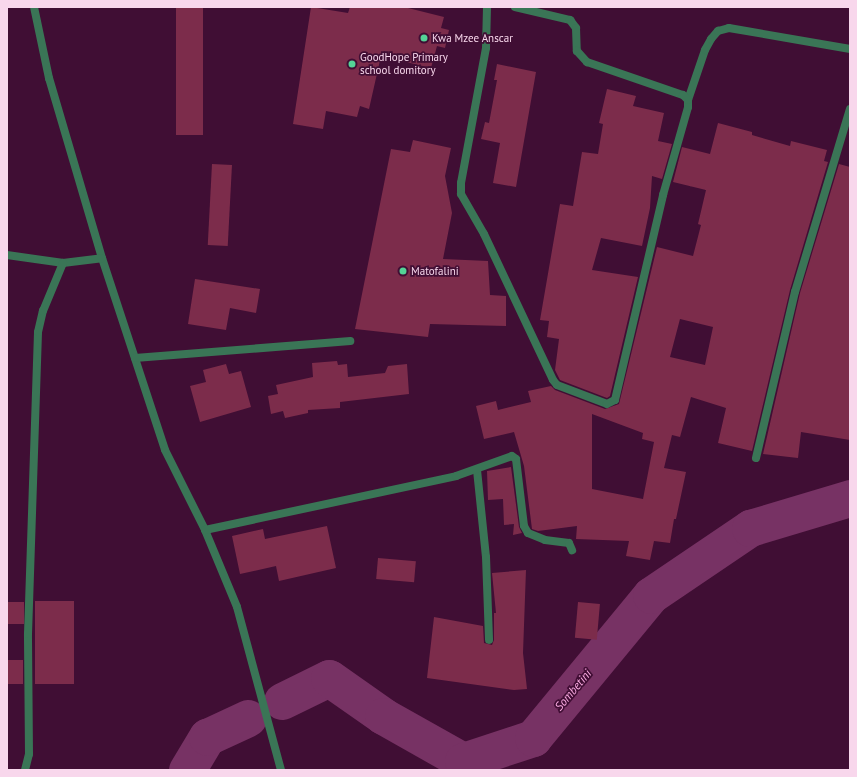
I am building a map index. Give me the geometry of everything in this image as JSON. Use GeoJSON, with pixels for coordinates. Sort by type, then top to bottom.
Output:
{"type":"FeatureCollection","features":[{"type":"Feature","properties":{"kind":"street"},"geometry":{"type":"LineString","coordinates":[[34,7],[49,78],[102,258],[165,450],[205,530],[237,607],[281,770]]}},
{"type":"Feature","properties":{"kind":"street"},"geometry":{"type":"LineString","coordinates":[[487,7],[486,48],[461,183],[461,194],[484,234],[554,380],[557,384],[607,404],[615,400],[663,195],[688,107],[688,100],[704,50],[711,39],[724,29],[850,49]]}},
{"type":"Feature","properties":{"kind":"street"},"geometry":{"type":"LineString","coordinates":[[515,7],[570,20],[576,28],[577,50],[587,62],[683,95],[688,100]]}},
{"type":"Feature","properties":{"kind":"street"},"geometry":{"type":"LineString","coordinates":[[756,458],[795,292],[850,109]]}},
{"type":"Feature","properties":{"kind":"street"},"geometry":{"type":"LineString","coordinates":[[7,255],[63,263],[102,258]]}},
{"type":"Feature","properties":{"kind":"street"},"geometry":{"type":"LineString","coordinates":[[25,770],[28,754],[28,634],[38,332],[43,311],[63,263]]}},
{"type":"Feature","properties":{"kind":"street"},"geometry":{"type":"LineString","coordinates":[[135,358],[350,341]]}},
{"type":"Feature","properties":{"kind":"street"},"geometry":{"type":"LineString","coordinates":[[205,530],[477,470],[512,456],[516,459],[524,526],[528,533],[545,540],[569,543],[572,550]]}},
{"type":"Feature","properties":{"kind":"street"},"geometry":{"type":"LineString","coordinates":[[477,470],[486,557],[489,640]]}},
{"type":"Feature","properties":{"kind":"building"},"geometry":{"type":"Polygon","coordinates":[[[176,7],[203,7],[203,135],[176,135],[176,7]]]}},
{"type":"Feature","properties":{"kind":"building"},"geometry":{"type":"Polygon","coordinates":[[[311,7],[348,13],[350,7],[404,7],[444,17],[441,28],[449,30],[445,48],[437,46],[431,68],[381,56],[369,109],[360,106],[357,117],[326,111],[323,129],[293,124],[311,7]]]}},
{"type":"Feature","properties":{"kind":"building"},"geometry":{"type":"Polygon","coordinates":[[[497,64],[536,72],[516,187],[493,183],[500,143],[481,139],[485,122],[489,123],[497,80],[494,80],[497,64]]]}},
{"type":"Feature","properties":{"kind":"building"},"geometry":{"type":"Polygon","coordinates":[[[607,89],[636,96],[633,106],[664,113],[658,141],[672,144],[662,179],[652,176],[650,208],[642,246],[601,238],[592,270],[638,277],[610,396],[607,398],[560,380],[555,370],[559,339],[547,337],[549,321],[540,320],[560,204],[573,206],[582,152],[598,154],[603,124],[599,123],[607,89]]]}},
{"type":"Feature","properties":{"kind":"building"},"geometry":{"type":"Polygon","coordinates":[[[718,123],[752,132],[752,135],[790,146],[791,141],[827,150],[824,161],[828,162],[790,290],[752,451],[718,443],[726,408],[691,397],[680,437],[672,435],[664,468],[686,472],[676,519],[674,519],[670,543],[654,541],[650,560],[626,556],[629,541],[576,539],[577,526],[538,531],[532,529],[524,466],[514,432],[484,439],[476,406],[496,401],[498,410],[531,402],[528,391],[551,386],[555,390],[605,409],[619,404],[657,247],[693,256],[701,225],[698,224],[706,190],[673,182],[682,147],[710,154],[718,123]],[[680,319],[670,357],[705,365],[713,327],[680,319]],[[592,414],[592,489],[643,499],[654,442],[642,439],[643,433],[592,414]]]}},
{"type":"Feature","properties":{"kind":"building","name":"Matofalini"},"geometry":{"type":"Polygon","coordinates":[[[413,140],[451,148],[445,176],[452,213],[443,259],[488,261],[490,295],[506,296],[506,326],[430,324],[428,337],[355,329],[391,149],[410,152],[413,140]]]}},
{"type":"Feature","properties":{"kind":"building"},"geometry":{"type":"Polygon","coordinates":[[[212,164],[232,165],[228,246],[208,245],[212,164]]]}},
{"type":"Feature","properties":{"kind":"building"},"geometry":{"type":"Polygon","coordinates":[[[839,164],[850,167],[850,440],[801,432],[798,458],[763,454],[800,293],[839,164]]]}},
{"type":"Feature","properties":{"kind":"building"},"geometry":{"type":"Polygon","coordinates":[[[195,279],[260,289],[256,313],[230,308],[226,330],[188,324],[195,279]]]}},
{"type":"Feature","properties":{"kind":"building"},"geometry":{"type":"Polygon","coordinates":[[[337,361],[338,365],[347,364],[348,377],[385,373],[388,366],[407,364],[409,394],[340,402],[340,408],[308,410],[308,413],[285,418],[283,411],[271,414],[268,396],[278,394],[276,385],[313,377],[312,363],[337,361]]]}},
{"type":"Feature","properties":{"kind":"building"},"geometry":{"type":"Polygon","coordinates":[[[226,364],[229,374],[241,371],[251,407],[200,422],[190,386],[206,382],[203,370],[226,364]]]}},
{"type":"Feature","properties":{"kind":"building"},"geometry":{"type":"Polygon","coordinates":[[[511,467],[519,527],[522,533],[513,535],[514,524],[504,525],[503,499],[488,500],[487,471],[511,467]]]}},
{"type":"Feature","properties":{"kind":"building"},"geometry":{"type":"Polygon","coordinates":[[[327,526],[336,568],[279,581],[276,566],[240,574],[232,536],[263,529],[265,539],[327,526]]]}},
{"type":"Feature","properties":{"kind":"building"},"geometry":{"type":"Polygon","coordinates":[[[378,558],[416,561],[414,582],[376,579],[378,558]]]}},
{"type":"Feature","properties":{"kind":"building"},"geometry":{"type":"Polygon","coordinates":[[[526,570],[523,653],[527,689],[514,690],[427,678],[434,617],[483,626],[484,643],[492,645],[494,640],[494,613],[496,613],[492,573],[526,570]]]}},
{"type":"Feature","properties":{"kind":"building"},"geometry":{"type":"Polygon","coordinates":[[[35,601],[74,601],[74,684],[35,684],[35,601]]]}},
{"type":"Feature","properties":{"kind":"building"},"geometry":{"type":"Polygon","coordinates":[[[7,602],[24,602],[24,624],[7,624],[7,602]]]}},
{"type":"Feature","properties":{"kind":"building"},"geometry":{"type":"Polygon","coordinates":[[[578,602],[600,604],[597,640],[575,638],[578,602]]]}},
{"type":"Feature","properties":{"kind":"building"},"geometry":{"type":"Polygon","coordinates":[[[7,660],[23,660],[23,684],[7,684],[7,660]]]}},
{"type":"Feature","properties":{"kind":"waterway","name":"Sombetini"},"geometry":{"type":"LineString","coordinates":[[282,701],[329,678],[383,716],[463,761],[533,738],[651,595],[750,528],[850,498]]}},
{"type":"Feature","properties":{"kind":"waterway","name":"Sombetini"},"geometry":{"type":"LineString","coordinates":[[187,770],[207,737],[248,718]]}},
{"type":"Feature","properties":{"kind":"place","name":"Kwa Mzee Anscar"},"geometry":{"type":"Point","coordinates":[424,38]}},
{"type":"Feature","properties":{"kind":"place","name":"GoodHope Primary school domitory"},"geometry":{"type":"Point","coordinates":[352,64]}},
{"type":"Feature","properties":{"kind":"place","name":"Matofalini"},"geometry":{"type":"Point","coordinates":[403,271]}}]}
